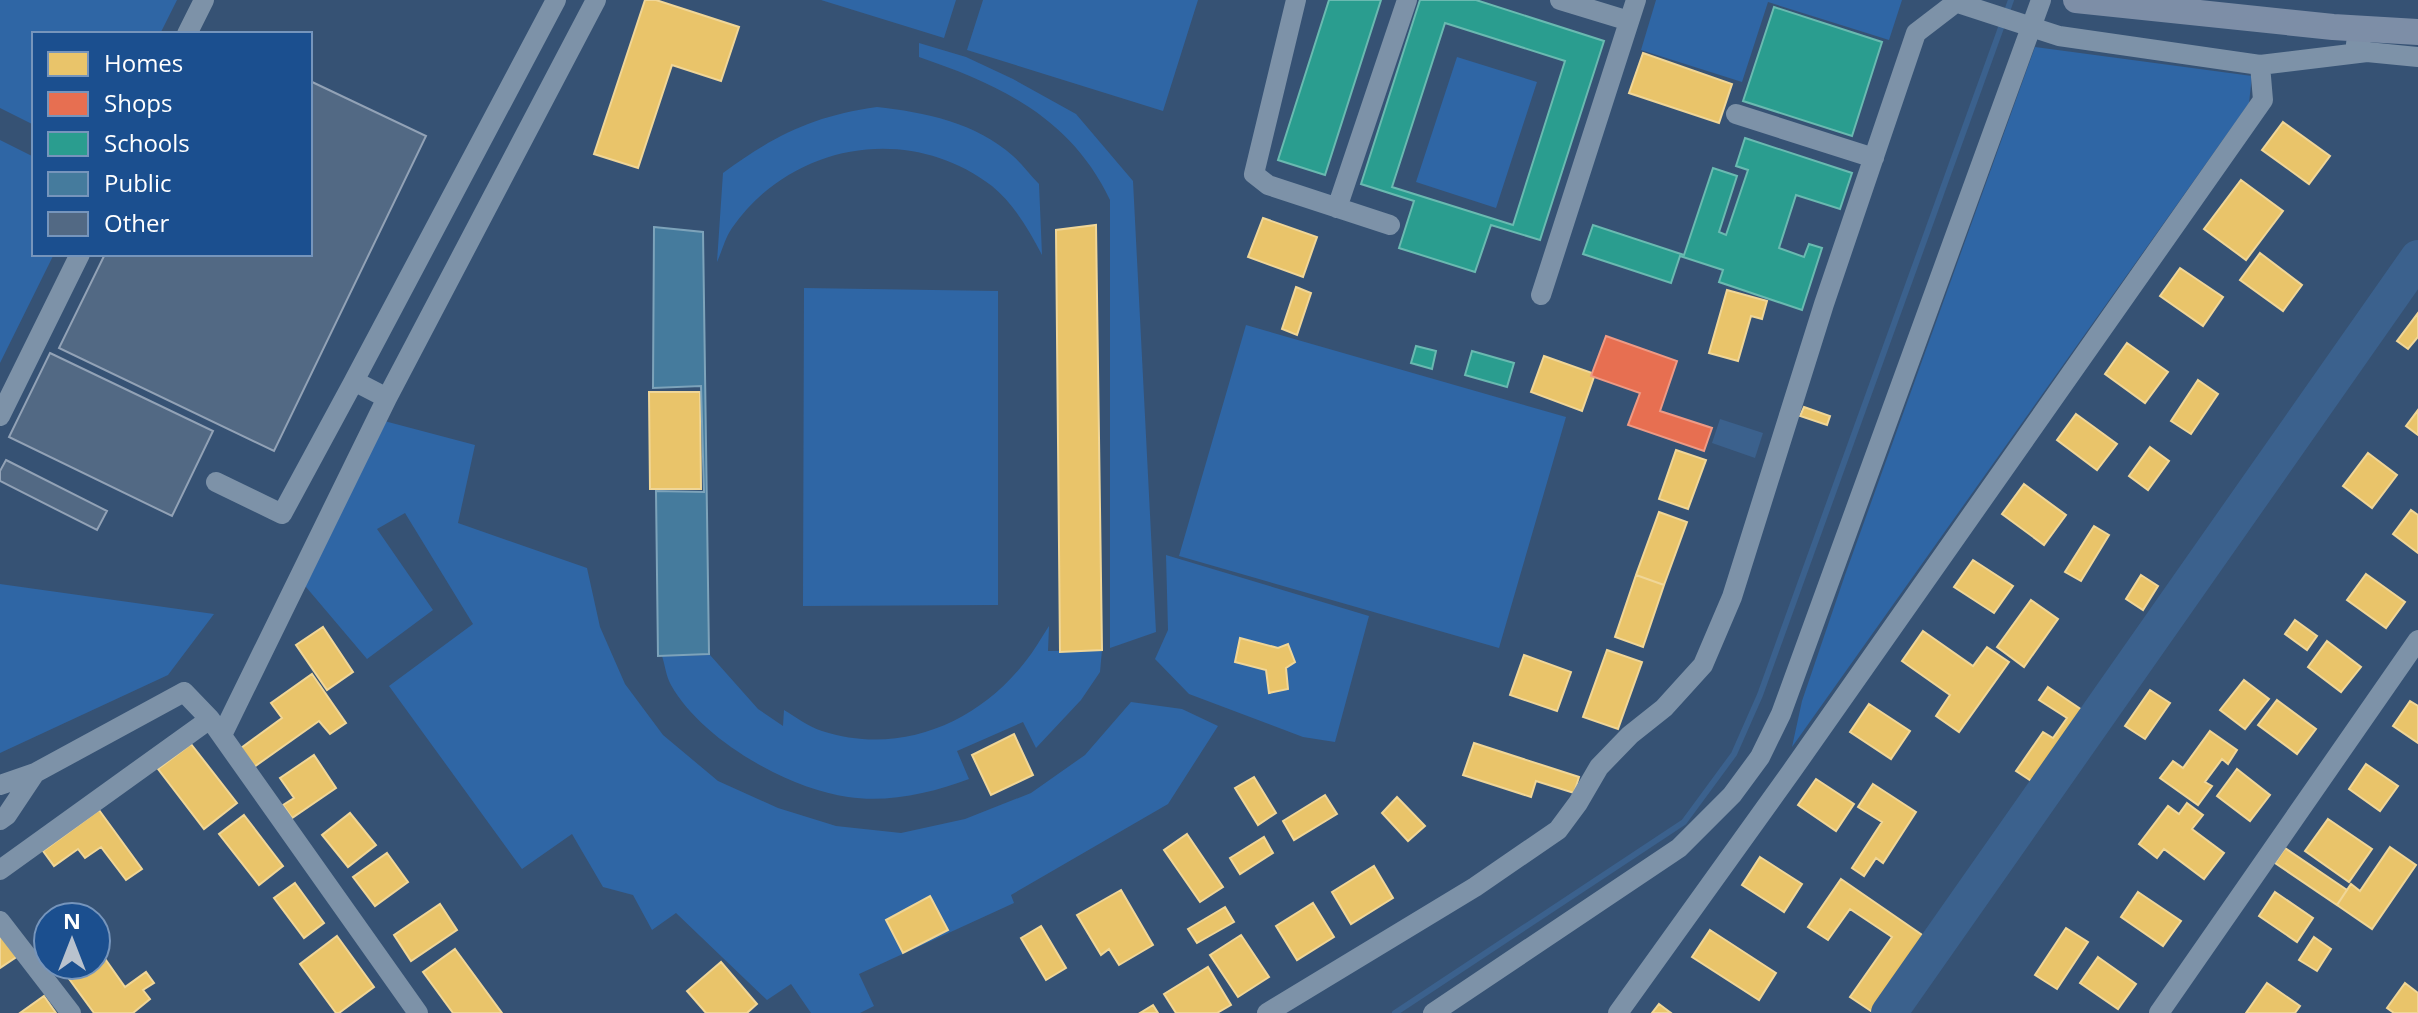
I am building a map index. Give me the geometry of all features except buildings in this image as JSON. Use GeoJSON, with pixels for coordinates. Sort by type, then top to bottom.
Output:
{"type":"FeatureCollection","features":[{"type":"Feature","properties":{"kind":"main road"},"geometry":{"type":"LineString","coordinates":[[2076,0],[2418,14]]}},
{"type":"Feature","properties":{"kind":"main road"},"geometry":{"type":"LineString","coordinates":[[2221,5],[2333,27],[2418,32]]}},
{"type":"Feature","properties":{"kind":"street"},"geometry":{"type":"LineString","coordinates":[[188,32],[204,0]]}},
{"type":"Feature","properties":{"kind":"street"},"geometry":{"type":"LineString","coordinates":[[216,482],[282,514],[556,0]]}},
{"type":"Feature","properties":{"kind":"street"},"geometry":{"type":"LineString","coordinates":[[1296,0],[1254,174],[1268,185],[1390,225]]}},
{"type":"Feature","properties":{"kind":"street"},"geometry":{"type":"LineString","coordinates":[[1337,208],[1407,0]]}},
{"type":"Feature","properties":{"kind":"street"},"geometry":{"type":"LineString","coordinates":[[1560,0],[1629,21]]}},
{"type":"Feature","properties":{"kind":"street"},"geometry":{"type":"LineString","coordinates":[[1541,295],[1636,0]]}},
{"type":"Feature","properties":{"kind":"street"},"geometry":{"type":"LineString","coordinates":[[1433,1013],[1679,848],[1732,795],[1760,757],[1781,714],[1834,571],[2013,21],[2041,0]]}},
{"type":"Feature","properties":{"kind":"street"},"geometry":{"type":"LineString","coordinates":[[1267,1013],[1475,887],[1558,830],[1599,767],[1630,735],[1684,689],[1703,665],[1732,597],[1824,304],[1916,33],[1958,1],[2059,36],[2260,65],[2367,52],[2418,57]]}},
{"type":"Feature","properties":{"kind":"street"},"geometry":{"type":"LineString","coordinates":[[0,870],[216,727],[587,3]]}},
{"type":"Feature","properties":{"kind":"street"},"geometry":{"type":"LineString","coordinates":[[2333,27],[2367,52]]}},
{"type":"Feature","properties":{"kind":"street"},"geometry":{"type":"LineString","coordinates":[[1618,1013],[2263,100],[2260,65]]}},
{"type":"Feature","properties":{"kind":"street"},"geometry":{"type":"LineString","coordinates":[[1736,114],[1874,158]]}},
{"type":"Feature","properties":{"kind":"street"},"geometry":{"type":"LineString","coordinates":[[0,416],[79,256]]}},
{"type":"Feature","properties":{"kind":"street"},"geometry":{"type":"LineString","coordinates":[[354,381],[387,398]]}},
{"type":"Feature","properties":{"kind":"street"},"geometry":{"type":"LineString","coordinates":[[2159,1013],[2418,640]]}},
{"type":"Feature","properties":{"kind":"street"},"geometry":{"type":"LineString","coordinates":[[0,785],[35,773],[184,692],[216,727],[418,1013]]}},
{"type":"Feature","properties":{"kind":"street"},"geometry":{"type":"LineString","coordinates":[[0,820],[7,815],[35,773]]}},
{"type":"Feature","properties":{"kind":"street"},"geometry":{"type":"LineString","coordinates":[[0,921],[71,1013]]}},
{"type":"Feature","properties":{"kind":"shaded area"},"geometry":{"type":"Polygon","coordinates":[[[0,0],[177,0],[161,32],[32,32],[32,124],[0,108],[0,0]]]}},
{"type":"Feature","properties":{"kind":"shaded area"},"geometry":{"type":"Polygon","coordinates":[[[821,0],[956,0],[944,38],[821,0]]]}},
{"type":"Feature","properties":{"kind":"shaded area"},"geometry":{"type":"Polygon","coordinates":[[[983,0],[1198,0],[1163,111],[967,50],[983,0]]]}},
{"type":"Feature","properties":{"kind":"shaded area"},"geometry":{"type":"Polygon","coordinates":[[[1656,0],[1902,0],[1889,40],[1768,2],[1742,82],[1641,50],[1656,0]]]}},
{"type":"Feature","properties":{"kind":"shaded area"},"geometry":{"type":"Polygon","coordinates":[[[919,43],[966,57],[1076,114],[1133,181],[1156,632],[1110,648],[1110,200],[1094,171],[1054,126],[1005,93],[919,57],[919,43]]]}},
{"type":"Feature","properties":{"kind":"shaded area"},"geometry":{"type":"Polygon","coordinates":[[[2035,47],[2252,76],[2249,103],[1792,747],[1802,701],[1845,575],[2035,47]]]}},
{"type":"Feature","properties":{"kind":"shaded area"},"geometry":{"type":"Polygon","coordinates":[[[1457,57],[1537,82],[1496,208],[1416,182],[1457,57]]]}},
{"type":"Feature","properties":{"kind":"shaded area"},"geometry":{"type":"Polygon","coordinates":[[[877,107],[913,112],[967,127],[1013,156],[1039,184],[1042,255],[1014,209],[992,186],[959,166],[925,154],[889,149],[853,151],[818,160],[786,177],[757,199],[732,228],[717,262],[723,173],[796,129],[833,116],[877,107]]]}},
{"type":"Feature","properties":{"kind":"shaded area"},"geometry":{"type":"Polygon","coordinates":[[[0,140],[32,156],[32,256],[53,256],[0,363],[0,140]]]}},
{"type":"Feature","properties":{"kind":"shaded area"},"geometry":{"type":"Polygon","coordinates":[[[804,288],[998,291],[998,605],[803,606],[804,288]]]}},
{"type":"Feature","properties":{"kind":"shaded area"},"geometry":{"type":"Polygon","coordinates":[[[1246,325],[1566,417],[1499,648],[1179,556],[1246,325]]]}},
{"type":"Feature","properties":{"kind":"shaded area"},"geometry":{"type":"Polygon","coordinates":[[[373,418],[475,445],[458,523],[587,568],[600,627],[625,684],[663,735],[718,781],[778,808],[836,826],[901,833],[965,819],[1031,793],[1085,755],[1131,702],[1182,709],[1218,726],[1168,804],[1011,895],[1014,903],[859,974],[874,1006],[860,1013],[811,1013],[791,984],[767,1000],[676,913],[652,930],[633,895],[603,887],[572,834],[522,869],[389,686],[473,624],[405,513],[377,529],[433,610],[367,659],[295,574],[373,418]]]}},
{"type":"Feature","properties":{"kind":"shaded area"},"geometry":{"type":"Polygon","coordinates":[[[1720,419],[1763,433],[1755,458],[1712,443],[1720,419]]]}},
{"type":"Feature","properties":{"kind":"shaded area"},"geometry":{"type":"Polygon","coordinates":[[[1166,555],[1369,616],[1335,742],[1303,737],[1189,694],[1155,659],[1168,630],[1166,555]]]}},
{"type":"Feature","properties":{"kind":"shaded area"},"geometry":{"type":"Polygon","coordinates":[[[0,584],[214,614],[168,675],[0,753],[0,584]]]}},
{"type":"Feature","properties":{"kind":"shaded area"},"geometry":{"type":"Polygon","coordinates":[[[1049,626],[1048,651],[1102,650],[1100,672],[1081,700],[1036,748],[1023,722],[957,751],[969,779],[940,789],[894,798],[863,799],[824,792],[773,772],[748,758],[703,724],[685,705],[669,682],[662,656],[710,655],[758,709],[783,726],[784,710],[822,731],[851,738],[907,737],[960,718],[984,702],[1006,684],[1025,662],[1049,626]]]}},
{"type":"Feature","properties":{"kind":"waterway"},"geometry":{"type":"LineString","coordinates":[[1395,1013],[1684,822],[1734,754],[1760,695],[2011,0]]}},
{"type":"Feature","properties":{"kind":"waterway"},"geometry":{"type":"LineString","coordinates":[[1889,1013],[2418,258]]}}]}
